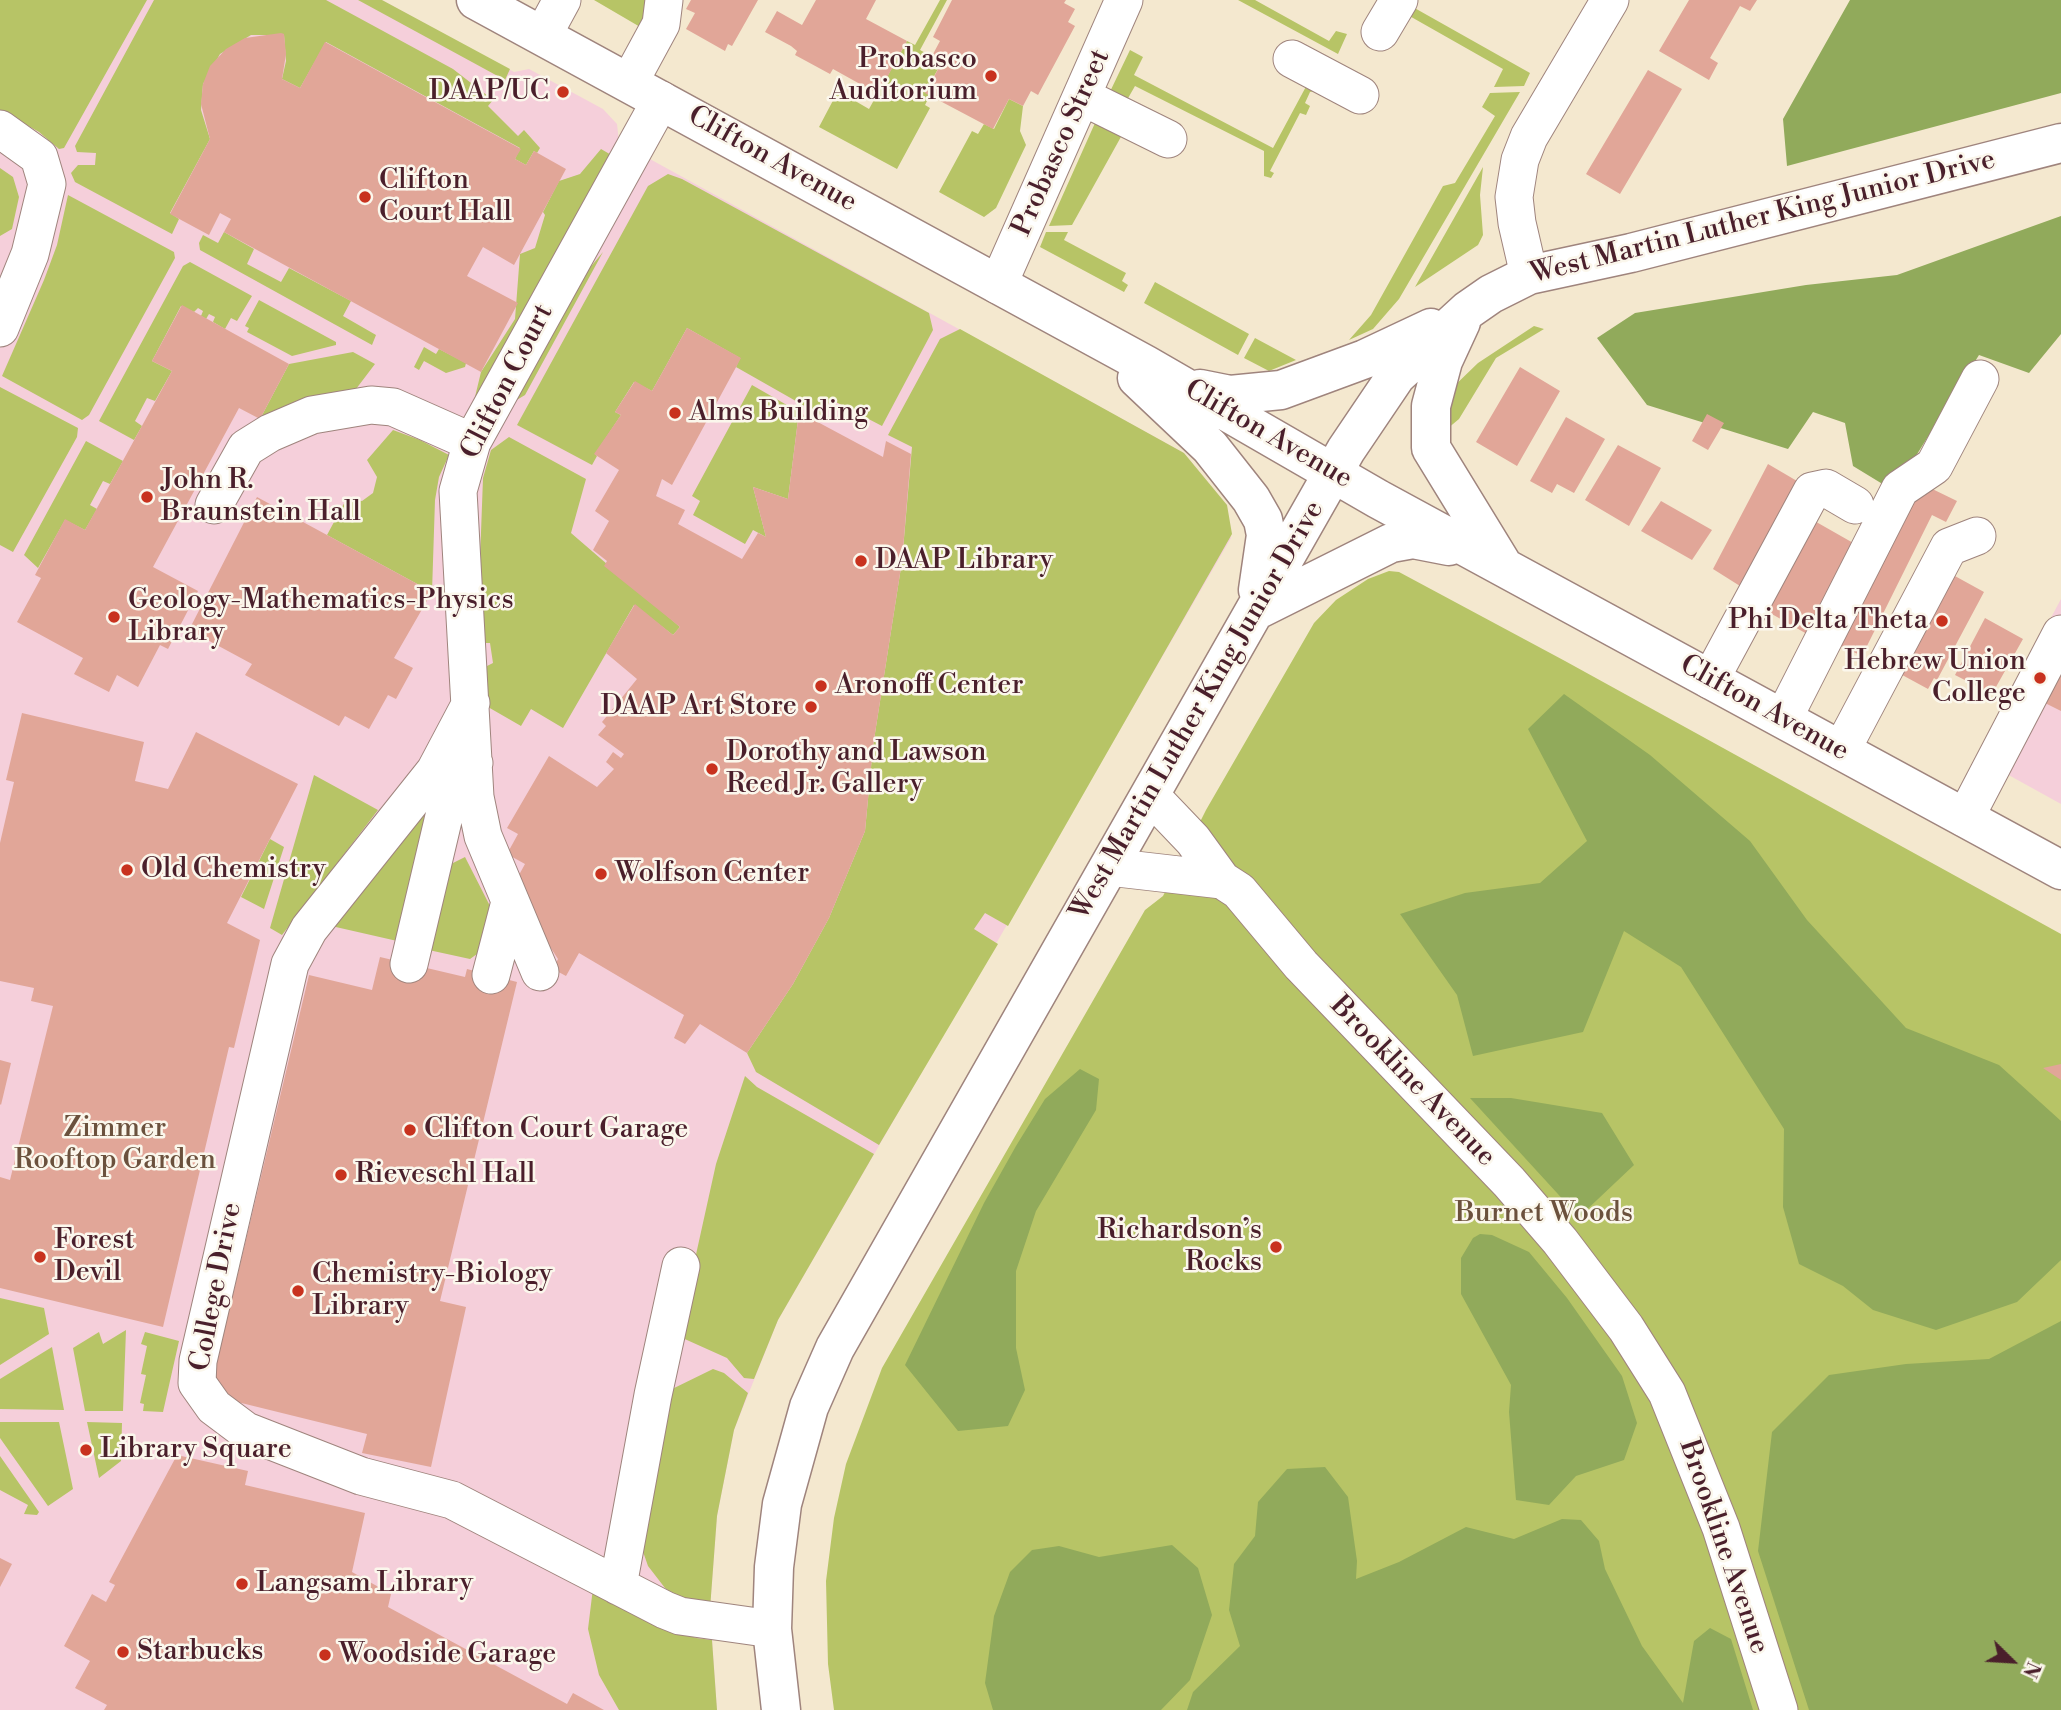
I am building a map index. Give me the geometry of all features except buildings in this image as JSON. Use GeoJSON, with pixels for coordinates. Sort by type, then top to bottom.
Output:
{"type":"FeatureCollection","features":[{"type":"Feature","properties":{"kind":"main road","name":"Clifton Avenue"},"geometry":{"type":"LineString","coordinates":[[475,0],[1177,383],[1332,474],[2061,870]]}},
{"type":"Feature","properties":{"kind":"main road","name":"West Martin Luther King Junior Drive"},"geometry":{"type":"LineString","coordinates":[[781,1710],[772,1629],[774,1567],[782,1504],[809,1407],[835,1348],[1332,474],[1372,407],[1396,376],[1468,310],[1491,294],[1529,275],[1631,253],[2061,143]]}},
{"type":"Feature","properties":{"kind":"main road"},"geometry":{"type":"LineString","coordinates":[[1177,383],[1230,395],[1281,390],[1365,359],[1468,310]]}},
{"type":"Feature","properties":{"kind":"main road"},"geometry":{"type":"LineString","coordinates":[[1468,310],[1443,361],[1433,395],[1429,427],[1431,448],[1504,566]]}},
{"type":"Feature","properties":{"kind":"main road"},"geometry":{"type":"LineString","coordinates":[[1073,326],[1156,394],[1210,447],[1251,499],[1263,520],[1266,535],[1255,611]]}},
{"type":"Feature","properties":{"kind":"main road"},"geometry":{"type":"LineString","coordinates":[[1255,611],[1391,542],[1413,539],[1441,543],[1504,566]]}},
{"type":"Feature","properties":{"kind":"street"},"geometry":{"type":"LineString","coordinates":[[543,35],[562,0]]}},
{"type":"Feature","properties":{"kind":"street","name":"Clifton Court"},"geometry":{"type":"LineString","coordinates":[[540,972],[483,836],[475,797],[458,491],[472,442],[645,91],[664,0]]}},
{"type":"Feature","properties":{"kind":"street","name":"Probasco Street"},"geometry":{"type":"LineString","coordinates":[[998,285],[1124,0]]}},
{"type":"Feature","properties":{"kind":"street"},"geometry":{"type":"LineString","coordinates":[[1380,32],[1399,0]]}},
{"type":"Feature","properties":{"kind":"street"},"geometry":{"type":"LineString","coordinates":[[1529,275],[1514,197],[1520,160],[1529,137],[1610,0]]}},
{"type":"Feature","properties":{"kind":"street"},"geometry":{"type":"LineString","coordinates":[[1292,59],[1360,95]]}},
{"type":"Feature","properties":{"kind":"street"},"geometry":{"type":"LineString","coordinates":[[1083,97],[1168,139]]}},
{"type":"Feature","properties":{"kind":"street"},"geometry":{"type":"LineString","coordinates":[[0,129],[39,157],[47,184],[30,254],[0,328]]}},
{"type":"Feature","properties":{"kind":"street"},"geometry":{"type":"LineString","coordinates":[[1783,719],[1900,489],[1934,466],[1980,379]]}},
{"type":"Feature","properties":{"kind":"street"},"geometry":{"type":"LineString","coordinates":[[214,505],[246,448],[282,427],[312,415],[371,405],[393,407],[472,442]]}},
{"type":"Feature","properties":{"kind":"street"},"geometry":{"type":"LineString","coordinates":[[1710,680],[1812,491],[1826,488],[1855,505]]}},
{"type":"Feature","properties":{"kind":"street"},"geometry":{"type":"LineString","coordinates":[[1841,751],[1864,711],[1888,657],[1949,547],[1977,536]]}},
{"type":"Feature","properties":{"kind":"street"},"geometry":{"type":"LineString","coordinates":[[1965,818],[2061,634]]}},
{"type":"Feature","properties":{"kind":"street","name":"College Drive"},"geometry":{"type":"LineString","coordinates":[[471,704],[435,771],[309,929],[290,964],[198,1361],[197,1383],[214,1407],[246,1431],[361,1476],[452,1500],[680,1616],[772,1629]]}},
{"type":"Feature","properties":{"kind":"street"},"geometry":{"type":"LineString","coordinates":[[409,964],[445,812],[474,763]]}},
{"type":"Feature","properties":{"kind":"street","name":"Brookline Avenue"},"geometry":{"type":"LineString","coordinates":[[1150,795],[1193,840],[1222,880],[1239,891],[1301,965],[1509,1182],[1560,1241],[1626,1328],[1667,1393],[1721,1528],[1779,1710]]}},
{"type":"Feature","properties":{"kind":"street"},"geometry":{"type":"LineString","coordinates":[[1109,867],[1222,880]]}},
{"type":"Feature","properties":{"kind":"street"},"geometry":{"type":"LineString","coordinates":[[491,975],[510,902]]}},
{"type":"Feature","properties":{"kind":"street"},"geometry":{"type":"LineString","coordinates":[[618,1586],[653,1395],[681,1266]]}},
{"type":"Feature","properties":{"kind":"shaded area"},"geometry":{"type":"Polygon","coordinates":[[[0,0],[382,0],[514,72],[529,69],[603,109],[617,124],[619,142],[1184,453],[1227,505],[1231,538],[778,1320],[734,1430],[717,1516],[710,1609],[717,1710],[0,1710],[0,0]]]}},
{"type":"Feature","properties":{"kind":"shaded area","name":"Hebrew Union College"},"geometry":{"type":"Polygon","coordinates":[[[2061,599],[2061,804],[1976,757],[2061,599]]]}},
{"type":"Feature","properties":{"kind":"green space"},"geometry":{"type":"Polygon","coordinates":[[[0,0],[147,0],[64,148],[59,149],[39,132],[0,110],[0,0]]]}},
{"type":"Feature","properties":{"kind":"green space"},"geometry":{"type":"Polygon","coordinates":[[[154,0],[326,0],[453,69],[493,100],[488,106],[518,136],[524,130],[540,148],[537,153],[534,151],[526,165],[515,159],[520,148],[326,42],[300,88],[282,79],[286,61],[284,35],[251,35],[220,54],[203,84],[201,110],[210,139],[170,213],[179,219],[172,234],[75,182],[71,173],[78,165],[95,165],[96,153],[77,152],[75,146],[154,0]]]}},
{"type":"Feature","properties":{"kind":"green space"},"geometry":{"type":"Polygon","coordinates":[[[358,0],[382,0],[510,69],[505,80],[358,0]]]}},
{"type":"Feature","properties":{"kind":"green space"},"geometry":{"type":"Polygon","coordinates":[[[594,0],[655,0],[647,31],[594,0]]]}},
{"type":"Feature","properties":{"kind":"green space"},"geometry":{"type":"Polygon","coordinates":[[[940,0],[947,0],[920,50],[942,62],[925,92],[930,95],[925,105],[930,108],[897,169],[819,127],[838,91],[869,109],[907,41],[915,45],[940,0]]]}},
{"type":"Feature","properties":{"kind":"green space"},"geometry":{"type":"Polygon","coordinates":[[[1238,0],[1255,0],[1329,41],[1336,31],[1347,34],[1338,54],[1238,0]]]}},
{"type":"Feature","properties":{"kind":"green space"},"geometry":{"type":"Polygon","coordinates":[[[1850,0],[2061,0],[2061,93],[1787,166],[1783,119],[1850,0]]]}},
{"type":"Feature","properties":{"kind":"green space"},"geometry":{"type":"Polygon","coordinates":[[[1411,6],[1530,73],[1524,86],[1494,87],[1503,69],[1406,14],[1411,6]]]}},
{"type":"Feature","properties":{"kind":"green space"},"geometry":{"type":"Polygon","coordinates":[[[1130,50],[1143,57],[1134,75],[1273,148],[1309,81],[1314,91],[1310,92],[1305,103],[1310,106],[1306,115],[1300,113],[1270,171],[1274,173],[1271,178],[1264,176],[1264,151],[1135,86],[1123,107],[1106,100],[1130,50]]]}},
{"type":"Feature","properties":{"kind":"green space"},"geometry":{"type":"Polygon","coordinates":[[[1520,92],[1399,299],[1373,329],[1349,340],[1371,315],[1443,186],[1455,183],[1495,116],[1482,107],[1490,93],[1520,92]]]}},
{"type":"Feature","properties":{"kind":"green space"},"geometry":{"type":"Polygon","coordinates":[[[1009,99],[1023,106],[1020,131],[1026,145],[996,208],[984,217],[939,192],[972,131],[978,134],[984,124],[994,129],[1009,99]]]}},
{"type":"Feature","properties":{"kind":"green space"},"geometry":{"type":"Polygon","coordinates":[[[1095,123],[1122,135],[1072,225],[1049,226],[1095,123]]]}},
{"type":"Feature","properties":{"kind":"green space"},"geometry":{"type":"Polygon","coordinates":[[[601,149],[613,156],[474,401],[481,372],[515,319],[520,254],[535,248],[545,215],[543,212],[559,181],[580,174],[601,149]]]}},
{"type":"Feature","properties":{"kind":"green space"},"geometry":{"type":"Polygon","coordinates":[[[1483,167],[1480,195],[1483,235],[1478,245],[1415,287],[1483,167]]]}},
{"type":"Feature","properties":{"kind":"green space"},"geometry":{"type":"Polygon","coordinates":[[[0,168],[13,177],[19,197],[12,229],[0,236],[0,168]]]}},
{"type":"Feature","properties":{"kind":"green space"},"geometry":{"type":"Polygon","coordinates":[[[668,174],[682,179],[929,313],[933,330],[882,426],[830,399],[824,417],[736,367],[740,358],[687,328],[652,391],[634,382],[615,412],[621,415],[595,454],[597,456],[592,465],[517,425],[648,186],[668,174]]]}},
{"type":"Feature","properties":{"kind":"green space"},"geometry":{"type":"Polygon","coordinates":[[[68,195],[174,252],[175,258],[89,415],[82,420],[2,376],[57,245],[68,195]]]}},
{"type":"Feature","properties":{"kind":"green space"},"geometry":{"type":"Polygon","coordinates":[[[2061,216],[2061,334],[2029,373],[1979,355],[1894,491],[1853,466],[1845,423],[1813,412],[1788,449],[1647,405],[1597,338],[1635,313],[1806,285],[1897,275],[2061,216]]]}},
{"type":"Feature","properties":{"kind":"green space"},"geometry":{"type":"Polygon","coordinates":[[[224,232],[254,249],[247,264],[281,282],[289,268],[351,301],[343,316],[376,335],[372,345],[200,250],[199,243],[203,235],[218,243],[224,232]]]}},
{"type":"Feature","properties":{"kind":"green space"},"geometry":{"type":"Polygon","coordinates":[[[1046,232],[1068,232],[1064,240],[1126,273],[1122,281],[1128,285],[1124,292],[1040,247],[1046,232]]]}},
{"type":"Feature","properties":{"kind":"green space"},"geometry":{"type":"Polygon","coordinates":[[[603,252],[525,395],[505,407],[563,300],[603,252]]]}},
{"type":"Feature","properties":{"kind":"green space"},"geometry":{"type":"Polygon","coordinates":[[[190,262],[252,296],[237,321],[231,318],[225,329],[213,322],[215,317],[209,314],[206,319],[201,316],[203,311],[198,308],[194,312],[181,306],[152,361],[172,371],[155,401],[147,398],[135,421],[142,426],[134,440],[99,421],[183,266],[190,262]]]}},
{"type":"Feature","properties":{"kind":"green space"},"geometry":{"type":"Polygon","coordinates":[[[1155,282],[1249,334],[1238,355],[1144,303],[1155,282]]]}},
{"type":"Feature","properties":{"kind":"green space"},"geometry":{"type":"Polygon","coordinates":[[[259,300],[336,342],[336,345],[292,356],[247,332],[249,328],[245,326],[259,300]]]}},
{"type":"Feature","properties":{"kind":"green space"},"geometry":{"type":"Polygon","coordinates":[[[1534,326],[1544,329],[1496,358],[1459,419],[1447,429],[1448,392],[1478,363],[1534,326]]]}},
{"type":"Feature","properties":{"kind":"green space"},"geometry":{"type":"Polygon","coordinates":[[[960,329],[1184,453],[1227,505],[1232,534],[1008,926],[985,913],[974,929],[998,944],[879,1145],[756,1072],[747,1053],[793,984],[829,918],[865,831],[873,746],[902,561],[912,447],[888,435],[940,339],[960,329]]]}},
{"type":"Feature","properties":{"kind":"green space"},"geometry":{"type":"Polygon","coordinates":[[[1255,338],[1296,360],[1269,371],[1244,358],[1255,338]]]}},
{"type":"Feature","properties":{"kind":"green space"},"geometry":{"type":"Polygon","coordinates":[[[424,347],[436,354],[439,349],[466,363],[465,367],[446,373],[424,361],[419,370],[414,367],[424,347]]]}},
{"type":"Feature","properties":{"kind":"green space"},"geometry":{"type":"Polygon","coordinates":[[[353,352],[375,364],[356,389],[260,419],[289,364],[353,352]]]}},
{"type":"Feature","properties":{"kind":"green space"},"geometry":{"type":"Polygon","coordinates":[[[752,385],[799,412],[788,499],[753,487],[766,537],[753,530],[745,544],[693,515],[700,501],[692,496],[752,385]]]}},
{"type":"Feature","properties":{"kind":"green space"},"geometry":{"type":"Polygon","coordinates":[[[0,387],[78,428],[77,437],[13,552],[0,545],[0,387]]]}},
{"type":"Feature","properties":{"kind":"green space"},"geometry":{"type":"Polygon","coordinates":[[[393,430],[449,455],[439,477],[435,500],[432,592],[327,535],[347,498],[362,501],[373,493],[377,477],[367,460],[393,430]]]}},
{"type":"Feature","properties":{"kind":"green space"},"geometry":{"type":"Polygon","coordinates":[[[509,437],[586,479],[571,533],[680,627],[673,635],[634,605],[563,728],[531,709],[521,726],[488,707],[483,668],[493,663],[490,643],[481,643],[479,587],[483,478],[491,450],[509,437]]]}},
{"type":"Feature","properties":{"kind":"green space"},"geometry":{"type":"Polygon","coordinates":[[[86,441],[123,461],[110,484],[103,481],[90,505],[97,509],[85,530],[65,520],[38,568],[24,555],[86,441]]]}},
{"type":"Feature","properties":{"kind":"green space","name":"Burnet Woods"},"geometry":{"type":"Polygon","coordinates":[[[1389,571],[1399,572],[1565,661],[2061,934],[2061,1710],[834,1710],[828,1664],[826,1581],[834,1518],[846,1464],[882,1368],[1145,910],[1163,896],[1206,810],[1314,623],[1336,600],[1368,579],[1389,571]]]}},
{"type":"Feature","properties":{"kind":"green space"},"geometry":{"type":"Polygon","coordinates":[[[1564,694],[1650,755],[1750,841],[1807,920],[1906,1028],[1999,1065],[2061,1121],[2061,1260],[2017,1302],[1936,1330],[1873,1310],[1843,1286],[1799,1264],[1783,1207],[1784,1129],[1681,967],[1624,931],[1583,1032],[1473,1056],[1457,995],[1400,914],[1465,893],[1540,883],[1587,841],[1528,729],[1564,694]]]}},
{"type":"Feature","properties":{"kind":"green space"},"geometry":{"type":"Polygon","coordinates":[[[314,775],[378,810],[282,935],[270,928],[314,775]]]}},
{"type":"Feature","properties":{"kind":"green space"},"geometry":{"type":"Polygon","coordinates":[[[429,799],[406,943],[327,925],[429,799]]]}},
{"type":"Feature","properties":{"kind":"green space"},"geometry":{"type":"Polygon","coordinates":[[[270,839],[284,847],[264,909],[241,897],[270,839]]]}},
{"type":"Feature","properties":{"kind":"green space"},"geometry":{"type":"Polygon","coordinates":[[[465,857],[490,906],[477,954],[470,959],[424,949],[445,867],[465,857]]]}},
{"type":"Feature","properties":{"kind":"green space"},"geometry":{"type":"Polygon","coordinates":[[[1080,1069],[1099,1079],[1096,1110],[1036,1211],[1016,1271],[1016,1348],[1025,1390],[1008,1426],[958,1431],[905,1365],[984,1203],[1016,1146],[1045,1099],[1080,1069]]]}},
{"type":"Feature","properties":{"kind":"green space"},"geometry":{"type":"Polygon","coordinates":[[[745,1076],[757,1087],[874,1154],[778,1320],[754,1379],[744,1378],[727,1358],[678,1336],[716,1164],[745,1076]]]}},
{"type":"Feature","properties":{"kind":"green space"},"geometry":{"type":"Polygon","coordinates":[[[1470,1098],[1511,1098],[1602,1113],[1634,1165],[1579,1217],[1470,1098]]]}},
{"type":"Feature","properties":{"kind":"green space"},"geometry":{"type":"Polygon","coordinates":[[[1480,1234],[1492,1235],[1529,1252],[1567,1298],[1622,1376],[1637,1423],[1624,1460],[1576,1476],[1549,1505],[1516,1500],[1509,1412],[1511,1385],[1461,1294],[1461,1258],[1473,1238],[1480,1234]]]}},
{"type":"Feature","properties":{"kind":"green space"},"geometry":{"type":"Polygon","coordinates":[[[0,1298],[44,1308],[49,1334],[0,1365],[0,1298]]]}},
{"type":"Feature","properties":{"kind":"green space"},"geometry":{"type":"Polygon","coordinates":[[[2061,1321],[2061,1710],[1809,1710],[1758,1551],[1772,1432],[1829,1375],[1906,1364],[1989,1359],[2061,1321]]]}},
{"type":"Feature","properties":{"kind":"green space"},"geometry":{"type":"Polygon","coordinates":[[[126,1330],[123,1411],[85,1411],[73,1348],[99,1332],[103,1344],[126,1330]]]}},
{"type":"Feature","properties":{"kind":"green space"},"geometry":{"type":"Polygon","coordinates":[[[145,1332],[179,1341],[163,1412],[143,1411],[144,1404],[140,1403],[146,1375],[141,1374],[147,1346],[141,1344],[145,1332]]]}},
{"type":"Feature","properties":{"kind":"green space"},"geometry":{"type":"Polygon","coordinates":[[[52,1347],[64,1410],[0,1409],[0,1379],[52,1347]]]}},
{"type":"Feature","properties":{"kind":"green space"},"geometry":{"type":"Polygon","coordinates":[[[713,1369],[724,1373],[748,1393],[734,1430],[717,1516],[710,1609],[685,1603],[665,1588],[648,1566],[640,1543],[666,1392],[713,1369]]]}},
{"type":"Feature","properties":{"kind":"green space"},"geometry":{"type":"Polygon","coordinates":[[[0,1422],[59,1422],[73,1489],[48,1506],[0,1438],[0,1422]]]}},
{"type":"Feature","properties":{"kind":"green space"},"geometry":{"type":"Polygon","coordinates":[[[87,1422],[122,1423],[121,1461],[99,1478],[87,1422]]]}},
{"type":"Feature","properties":{"kind":"green space"},"geometry":{"type":"Polygon","coordinates":[[[0,1456],[39,1512],[37,1515],[24,1514],[28,1505],[0,1490],[0,1456]]]}},
{"type":"Feature","properties":{"kind":"green space"},"geometry":{"type":"Polygon","coordinates":[[[1325,1467],[1348,1497],[1357,1561],[1356,1579],[1399,1562],[1466,1527],[1514,1539],[1562,1519],[1581,1520],[1599,1541],[1605,1569],[1642,1646],[1683,1703],[1694,1641],[1710,1628],[1731,1639],[1753,1710],[1187,1710],[1193,1692],[1240,1646],[1229,1610],[1234,1564],[1255,1536],[1258,1502],[1287,1469],[1325,1467]]]}},
{"type":"Feature","properties":{"kind":"green space"},"geometry":{"type":"Polygon","coordinates":[[[1172,1545],[1198,1568],[1212,1615],[1190,1680],[1161,1710],[993,1710],[985,1683],[994,1616],[1010,1572],[1032,1550],[1059,1546],[1099,1557],[1172,1545]]]}},
{"type":"Feature","properties":{"kind":"green space"},"geometry":{"type":"Polygon","coordinates":[[[593,1588],[670,1628],[696,1638],[712,1640],[717,1710],[619,1710],[599,1675],[588,1629],[593,1588]]]}},
{"type":"Feature","properties":{"kind":"place","name":"Probasco Auditorium"},"geometry":{"type":"Point","coordinates":[991,76]}},
{"type":"Feature","properties":{"kind":"place","name":"DAAP/UC"},"geometry":{"type":"Point","coordinates":[563,92]}},
{"type":"Feature","properties":{"kind":"place","name":"Clifton Court Hall"},"geometry":{"type":"Point","coordinates":[365,197]}},
{"type":"Feature","properties":{"kind":"place","name":"Alms Building"},"geometry":{"type":"Point","coordinates":[675,413]}},
{"type":"Feature","properties":{"kind":"place","name":"John R. Braunstein Hall"},"geometry":{"type":"Point","coordinates":[147,497]}},
{"type":"Feature","properties":{"kind":"place","name":"DAAP Library"},"geometry":{"type":"Point","coordinates":[861,561]}},
{"type":"Feature","properties":{"kind":"place","name":"Geology-Mathematics-Physics Library"},"geometry":{"type":"Point","coordinates":[114,617]}},
{"type":"Feature","properties":{"kind":"place","name":"Phi Delta Theta"},"geometry":{"type":"Point","coordinates":[1942,621]}},
{"type":"Feature","properties":{"kind":"place","name":"Hebrew Union College"},"geometry":{"type":"Point","coordinates":[2040,678]}},
{"type":"Feature","properties":{"kind":"place","name":"Aronoff Center"},"geometry":{"type":"Point","coordinates":[821,686]}},
{"type":"Feature","properties":{"kind":"place","name":"DAAP Art Store"},"geometry":{"type":"Point","coordinates":[811,707]}},
{"type":"Feature","properties":{"kind":"place","name":"Dorothy and Lawson Reed Jr. Gallery"},"geometry":{"type":"Point","coordinates":[712,769]}},
{"type":"Feature","properties":{"kind":"place","name":"Old Chemistry"},"geometry":{"type":"Point","coordinates":[127,870]}},
{"type":"Feature","properties":{"kind":"place","name":"Wolfson Center"},"geometry":{"type":"Point","coordinates":[601,874]}},
{"type":"Feature","properties":{"kind":"place","name":"Clifton Court Garage"},"geometry":{"type":"Point","coordinates":[410,1130]}},
{"type":"Feature","properties":{"kind":"place","name":"Rieveschl Hall"},"geometry":{"type":"Point","coordinates":[341,1175]}},
{"type":"Feature","properties":{"kind":"place","name":"Richardson’s Rocks"},"geometry":{"type":"Point","coordinates":[1276,1247]}},
{"type":"Feature","properties":{"kind":"place","name":"Forest Devil"},"geometry":{"type":"Point","coordinates":[40,1257]}},
{"type":"Feature","properties":{"kind":"place","name":"Chemistry-Biology Library"},"geometry":{"type":"Point","coordinates":[298,1291]}},
{"type":"Feature","properties":{"kind":"place","name":"Library Square"},"geometry":{"type":"Point","coordinates":[86,1450]}},
{"type":"Feature","properties":{"kind":"place","name":"Langsam Library"},"geometry":{"type":"Point","coordinates":[242,1584]}},
{"type":"Feature","properties":{"kind":"place","name":"Starbucks"},"geometry":{"type":"Point","coordinates":[123,1652]}},
{"type":"Feature","properties":{"kind":"place","name":"Woodside Garage"},"geometry":{"type":"Point","coordinates":[325,1655]}},
{"type":"Feature","properties":{"kind":"park label","name":"Zimmer Rooftop Garden"},"geometry":{"type":"Point","coordinates":[115,1145]}}]}
